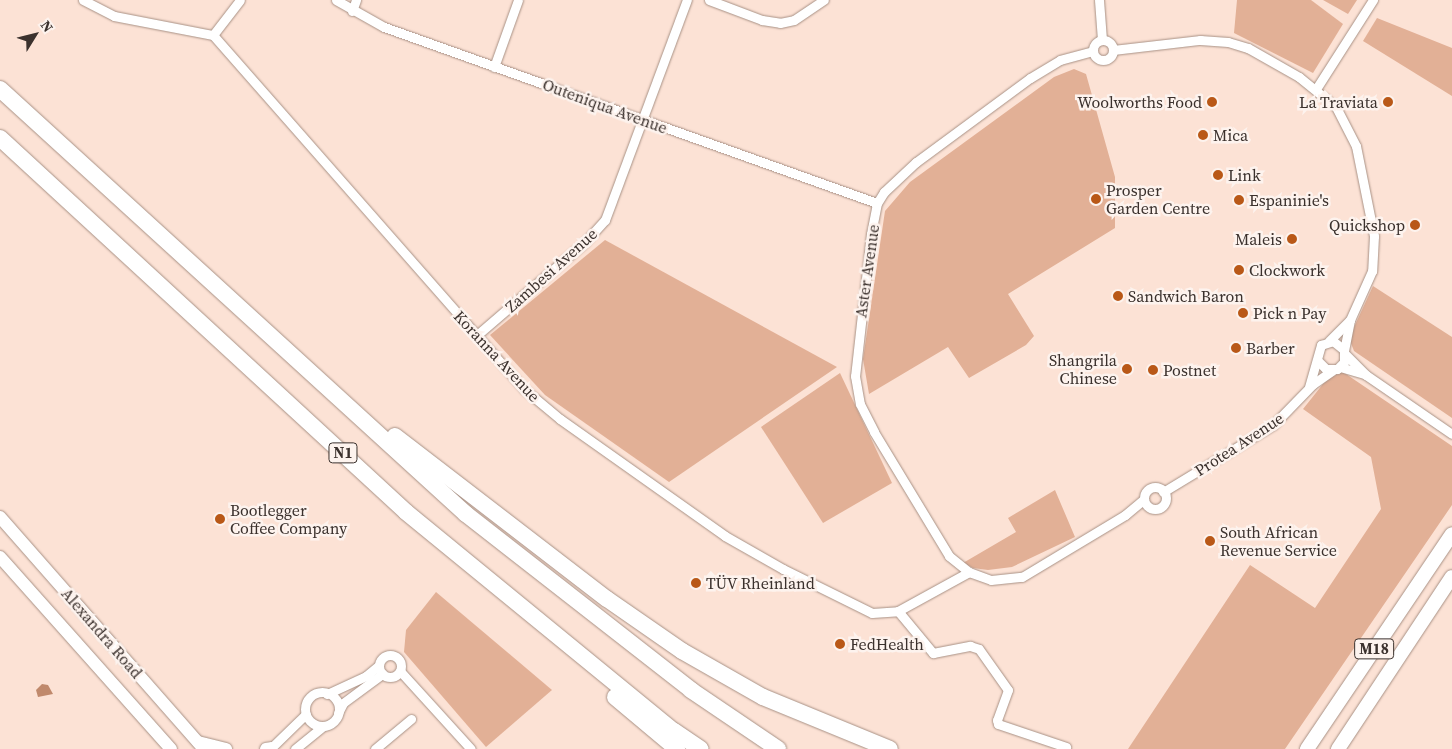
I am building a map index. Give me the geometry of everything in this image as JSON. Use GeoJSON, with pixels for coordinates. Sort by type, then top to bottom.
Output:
{"type":"FeatureCollection","features":[{"type":"Feature","properties":{"kind":"highway","name":"N1"},"geometry":{"type":"LineString","coordinates":[[0,89],[466,514],[691,690],[778,749]]}},
{"type":"Feature","properties":{"kind":"highway","name":"N1"},"geometry":{"type":"LineString","coordinates":[[0,138],[406,512],[489,582],[674,731],[701,749]]}},
{"type":"Feature","properties":{"kind":"highway"},"geometry":{"type":"LineString","coordinates":[[304,366],[659,636],[763,696],[890,749]]}},
{"type":"Feature","properties":{"kind":"highway"},"geometry":{"type":"LineString","coordinates":[[489,582],[532,628],[677,749]]}},
{"type":"Feature","properties":{"kind":"main road","name":"Alexandra Road"},"geometry":{"type":"LineString","coordinates":[[0,517],[201,745]]}},
{"type":"Feature","properties":{"kind":"main road","name":"M18"},"geometry":{"type":"LineString","coordinates":[[1307,749],[1452,534]]}},
{"type":"Feature","properties":{"kind":"main road","name":"Alexandra Road"},"geometry":{"type":"LineString","coordinates":[[0,557],[171,749]]}},
{"type":"Feature","properties":{"kind":"main road","name":"M18"},"geometry":{"type":"LineString","coordinates":[[1338,749],[1452,577]]}},
{"type":"Feature","properties":{"kind":"main road"},"geometry":{"type":"LineString","coordinates":[[201,745],[226,749]]}},
{"type":"Feature","properties":{"kind":"street"},"geometry":{"type":"LineString","coordinates":[[84,0],[114,16],[213,35],[240,0]]}},
{"type":"Feature","properties":{"kind":"street","name":"Outeniqua Avenue"},"geometry":{"type":"LineString","coordinates":[[336,0],[352,11],[384,27],[877,203]]}},
{"type":"Feature","properties":{"kind":"street"},"geometry":{"type":"LineString","coordinates":[[352,11],[356,0]]}},
{"type":"Feature","properties":{"kind":"street"},"geometry":{"type":"LineString","coordinates":[[494,67],[518,0]]}},
{"type":"Feature","properties":{"kind":"street","name":"Zambesi Avenue"},"geometry":{"type":"LineString","coordinates":[[477,335],[596,231],[605,220],[686,0]]}},
{"type":"Feature","properties":{"kind":"street"},"geometry":{"type":"LineString","coordinates":[[709,0],[762,20],[780,22],[794,20],[824,0]]}},
{"type":"Feature","properties":{"kind":"street"},"geometry":{"type":"LineString","coordinates":[[1099,0],[1102,40]]}},
{"type":"Feature","properties":{"kind":"street"},"geometry":{"type":"LineString","coordinates":[[1316,89],[1373,0]]}},
{"type":"Feature","properties":{"kind":"street","name":"Koranna Avenue"},"geometry":{"type":"LineString","coordinates":[[213,35],[477,335],[541,404],[725,536],[769,562],[865,610],[881,614],[898,610],[968,572]]}},
{"type":"Feature","properties":{"kind":"street"},"geometry":{"type":"LineString","coordinates":[[1102,40],[1109,43],[1113,50]]}},
{"type":"Feature","properties":{"kind":"street"},"geometry":{"type":"LineString","coordinates":[[1102,40],[1094,45],[1093,51],[1096,58],[1102,61],[1110,58],[1113,50]]}},
{"type":"Feature","properties":{"kind":"street"},"geometry":{"type":"LineString","coordinates":[[1113,50],[1222,41],[1248,48],[1316,89],[1336,108],[1352,136],[1373,228],[1372,271],[1350,320],[1345,352],[1336,368]]}},
{"type":"Feature","properties":{"kind":"street","name":"Aster Avenue"},"geometry":{"type":"LineString","coordinates":[[968,572],[949,556],[874,432],[858,394],[855,359],[877,203],[903,172],[1030,78],[1060,60],[1093,51]]}},
{"type":"Feature","properties":{"kind":"street"},"geometry":{"type":"LineString","coordinates":[[1350,320],[1329,341],[1319,348],[1318,361],[1323,367],[1366,375]]}},
{"type":"Feature","properties":{"kind":"street"},"geometry":{"type":"LineString","coordinates":[[1329,341],[1339,344],[1366,375],[1452,434]]}},
{"type":"Feature","properties":{"kind":"street","name":"Protea Avenue"},"geometry":{"type":"LineString","coordinates":[[1308,390],[1318,361]]}},
{"type":"Feature","properties":{"kind":"street","name":"Protea Avenue"},"geometry":{"type":"LineString","coordinates":[[1164,492],[1273,425],[1308,390],[1336,368]]}},
{"type":"Feature","properties":{"kind":"street"},"geometry":{"type":"LineString","coordinates":[[968,572],[991,580],[1022,576],[1125,515],[1144,499],[1147,490],[1152,487],[1164,492],[1162,505],[1125,515]]}},
{"type":"Feature","properties":{"kind":"street"},"geometry":{"type":"LineString","coordinates":[[1144,499],[1150,507]]}},
{"type":"Feature","properties":{"kind":"street"},"geometry":{"type":"LineString","coordinates":[[898,610],[933,653],[970,646],[979,649],[1008,690],[996,720],[998,724],[1066,748]]}},
{"type":"Feature","properties":{"kind":"street"},"geometry":{"type":"LineString","coordinates":[[295,749],[323,726],[331,723],[344,703],[380,670],[384,656],[393,655],[400,660],[400,671],[471,749]]}},
{"type":"Feature","properties":{"kind":"street"},"geometry":{"type":"LineString","coordinates":[[380,670],[390,677],[400,671]]}},
{"type":"Feature","properties":{"kind":"street"},"geometry":{"type":"LineString","coordinates":[[323,726],[314,724],[306,714],[305,708],[310,697],[327,694],[380,670]]}},
{"type":"Feature","properties":{"kind":"street"},"geometry":{"type":"LineString","coordinates":[[327,694],[335,699],[338,714]]}},
{"type":"Feature","properties":{"kind":"street"},"geometry":{"type":"LineString","coordinates":[[269,749],[306,714]]}},
{"type":"Feature","properties":{"kind":"street"},"geometry":{"type":"LineString","coordinates":[[375,749],[411,720]]}},
{"type":"Feature","properties":{"kind":"shaded area"},"geometry":{"type":"Polygon","coordinates":[[[1237,0],[1311,0],[1343,24],[1313,73],[1234,33],[1237,0]]]}},
{"type":"Feature","properties":{"kind":"shaded area"},"geometry":{"type":"Polygon","coordinates":[[[1323,0],[1357,0],[1348,14],[1323,0]]]}},
{"type":"Feature","properties":{"kind":"shaded area"},"geometry":{"type":"Polygon","coordinates":[[[1377,18],[1452,48],[1452,96],[1363,41],[1377,18]]]}},
{"type":"Feature","properties":{"kind":"shaded area"},"geometry":{"type":"Polygon","coordinates":[[[1074,69],[1086,74],[1115,177],[1115,228],[1008,294],[1034,336],[1026,345],[969,378],[948,347],[869,394],[863,359],[885,211],[910,182],[1054,77],[1074,69]]]}},
{"type":"Feature","properties":{"kind":"shaded area"},"geometry":{"type":"Polygon","coordinates":[[[605,240],[837,367],[669,482],[545,395],[490,335],[605,240]]]}},
{"type":"Feature","properties":{"kind":"shaded area"},"geometry":{"type":"Polygon","coordinates":[[[1373,286],[1452,337],[1452,418],[1354,351],[1349,338],[1373,286]]]}},
{"type":"Feature","properties":{"kind":"shaded area"},"geometry":{"type":"Polygon","coordinates":[[[1343,372],[1452,446],[1452,505],[1285,749],[1128,749],[1250,565],[1315,608],[1381,509],[1371,457],[1303,409],[1327,379],[1343,372]]]}},
{"type":"Feature","properties":{"kind":"shaded area"},"geometry":{"type":"Polygon","coordinates":[[[840,373],[892,483],[823,523],[761,427],[840,373]]]}},
{"type":"Feature","properties":{"kind":"shaded area"},"geometry":{"type":"Polygon","coordinates":[[[1055,490],[1075,537],[1012,567],[988,570],[973,568],[963,563],[1016,532],[1008,518],[1055,490]]]}},
{"type":"Feature","properties":{"kind":"shaded area"},"geometry":{"type":"Polygon","coordinates":[[[436,592],[552,690],[486,747],[404,652],[406,630],[436,592]]]}},
{"type":"Feature","properties":{"kind":"shaded area"},"geometry":{"type":"Polygon","coordinates":[[[42,684],[48,685],[53,694],[38,697],[36,690],[42,684]]]}},
{"type":"Feature","properties":{"kind":"place","name":"Woolworths Food"},"geometry":{"type":"Point","coordinates":[1212,102]}},
{"type":"Feature","properties":{"kind":"place","name":"La Traviata"},"geometry":{"type":"Point","coordinates":[1388,102]}},
{"type":"Feature","properties":{"kind":"place","name":"Mica"},"geometry":{"type":"Point","coordinates":[1203,135]}},
{"type":"Feature","properties":{"kind":"place","name":"Link"},"geometry":{"type":"Point","coordinates":[1218,175]}},
{"type":"Feature","properties":{"kind":"place","name":"Prosper Garden Centre"},"geometry":{"type":"Point","coordinates":[1096,199]}},
{"type":"Feature","properties":{"kind":"place","name":"Espaninie's"},"geometry":{"type":"Point","coordinates":[1239,200]}},
{"type":"Feature","properties":{"kind":"place","name":"Quickshop"},"geometry":{"type":"Point","coordinates":[1415,225]}},
{"type":"Feature","properties":{"kind":"place","name":"Maleis"},"geometry":{"type":"Point","coordinates":[1292,239]}},
{"type":"Feature","properties":{"kind":"place","name":"Clockwork"},"geometry":{"type":"Point","coordinates":[1239,270]}},
{"type":"Feature","properties":{"kind":"place","name":"Sandwich Baron"},"geometry":{"type":"Point","coordinates":[1118,296]}},
{"type":"Feature","properties":{"kind":"place","name":"Pick n Pay"},"geometry":{"type":"Point","coordinates":[1243,313]}},
{"type":"Feature","properties":{"kind":"place","name":"Barber"},"geometry":{"type":"Point","coordinates":[1236,348]}},
{"type":"Feature","properties":{"kind":"place","name":"Shangrila Chinese"},"geometry":{"type":"Point","coordinates":[1127,369]}},
{"type":"Feature","properties":{"kind":"place","name":"Postnet"},"geometry":{"type":"Point","coordinates":[1153,370]}},
{"type":"Feature","properties":{"kind":"place","name":"Bootlegger Coffee Company"},"geometry":{"type":"Point","coordinates":[220,519]}},
{"type":"Feature","properties":{"kind":"place","name":"South African Revenue Service"},"geometry":{"type":"Point","coordinates":[1210,541]}},
{"type":"Feature","properties":{"kind":"place","name":"TÜV Rheinland"},"geometry":{"type":"Point","coordinates":[696,583]}},
{"type":"Feature","properties":{"kind":"place","name":"FedHealth"},"geometry":{"type":"Point","coordinates":[840,644]}}]}
